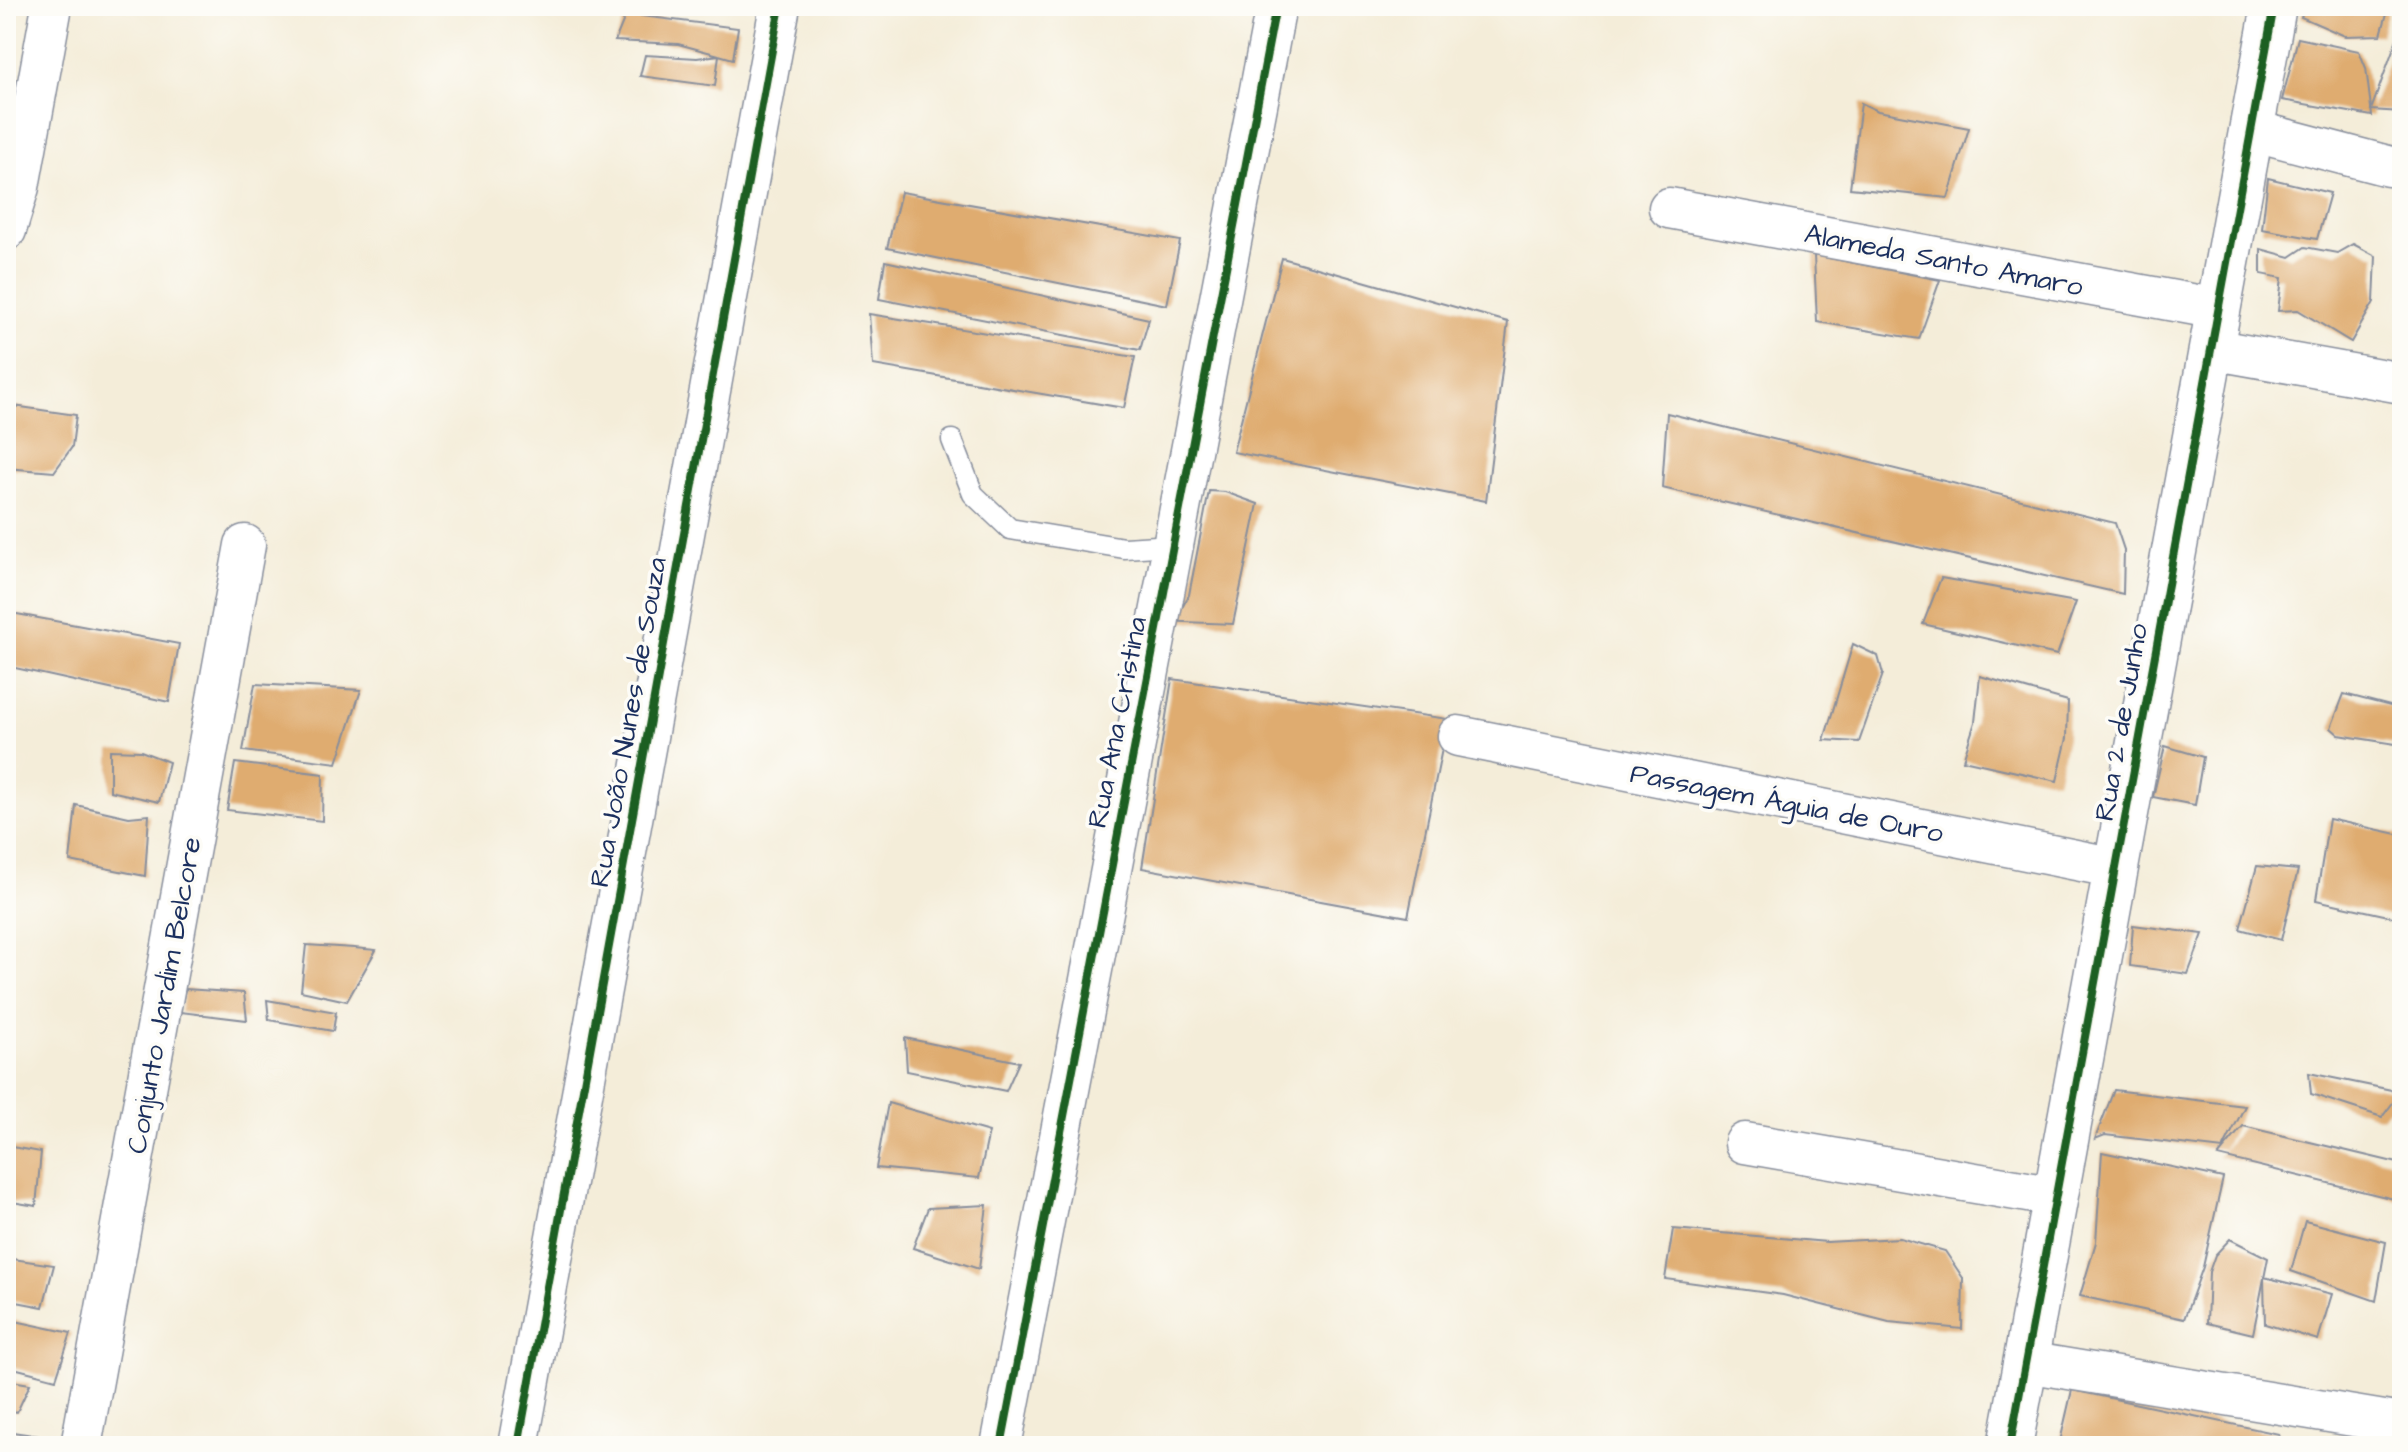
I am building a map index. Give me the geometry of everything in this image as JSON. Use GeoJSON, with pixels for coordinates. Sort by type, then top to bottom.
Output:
{"type":"FeatureCollection","features":[{"type":"Feature","properties":{"kind":"street"},"geometry":{"type":"LineString","coordinates":[[6,230],[19,187],[52,6]]}},
{"type":"Feature","properties":{"kind":"street","name":"Rua João Nunes de Souza"},"geometry":{"type":"LineString","coordinates":[[518,1446],[780,6]]}},
{"type":"Feature","properties":{"kind":"street","name":"Rua Ana Cristina"},"geometry":{"type":"LineString","coordinates":[[1001,1446],[1276,6]]}},
{"type":"Feature","properties":{"kind":"street","name":"Rua 2 de Junho"},"geometry":{"type":"LineString","coordinates":[[2010,1446],[2274,6]]}},
{"type":"Feature","properties":{"kind":"street"},"geometry":{"type":"LineString","coordinates":[[2251,130],[2388,166]]}},
{"type":"Feature","properties":{"kind":"street","name":"Alameda Santo Amaro"},"geometry":{"type":"LineString","coordinates":[[1669,208],[2214,329],[2402,383]]}},
{"type":"Feature","properties":{"kind":"street","name":"Conjunto Jardim Belcore"},"geometry":{"type":"LineString","coordinates":[[81,1446],[245,545]]}},
{"type":"Feature","properties":{"kind":"street","name":"Passagem Águia de Ouro"},"geometry":{"type":"LineString","coordinates":[[1458,736],[2116,868]]}},
{"type":"Feature","properties":{"kind":"street"},"geometry":{"type":"LineString","coordinates":[[1745,1143],[2056,1197]]}},
{"type":"Feature","properties":{"kind":"street"},"geometry":{"type":"LineString","coordinates":[[2026,1362],[2402,1424]]}},
{"type":"Feature","properties":{"kind":"lane"},"geometry":{"type":"LineString","coordinates":[[952,440],[973,494],[1010,529],[1124,548],[1173,545]]}},
{"type":"Feature","properties":{"kind":"building"},"geometry":{"type":"Polygon","coordinates":[[[2305,6],[2389,6],[2381,35],[2345,36],[2301,17],[2305,6]]]}},
{"type":"Feature","properties":{"kind":"building"},"geometry":{"type":"Polygon","coordinates":[[[626,14],[738,28],[733,59],[678,44],[615,41],[626,14]]]}},
{"type":"Feature","properties":{"kind":"building"},"geometry":{"type":"Polygon","coordinates":[[[2402,25],[2402,112],[2371,110],[2402,25]]]}},
{"type":"Feature","properties":{"kind":"building"},"geometry":{"type":"Polygon","coordinates":[[[2298,38],[2359,51],[2366,68],[2372,116],[2282,100],[2298,38]]]}},
{"type":"Feature","properties":{"kind":"building"},"geometry":{"type":"Polygon","coordinates":[[[645,55],[697,58],[719,55],[715,86],[640,76],[645,55]]]}},
{"type":"Feature","properties":{"kind":"building"},"geometry":{"type":"Polygon","coordinates":[[[1861,103],[1878,111],[1969,128],[1948,198],[1850,188],[1861,103]]]}},
{"type":"Feature","properties":{"kind":"building"},"geometry":{"type":"Polygon","coordinates":[[[2268,178],[2330,193],[2317,239],[2262,229],[2268,178]]]}},
{"type":"Feature","properties":{"kind":"building"},"geometry":{"type":"Polygon","coordinates":[[[901,192],[1180,241],[1167,305],[887,248],[901,192]]]}},
{"type":"Feature","properties":{"kind":"building"},"geometry":{"type":"Polygon","coordinates":[[[2353,244],[2376,256],[2374,302],[2351,342],[2298,310],[2278,311],[2282,278],[2261,274],[2261,249],[2290,257],[2305,247],[2337,253],[2353,244]]]}},
{"type":"Feature","properties":{"kind":"building"},"geometry":{"type":"Polygon","coordinates":[[[1814,255],[1940,280],[1919,339],[1817,322],[1814,255]]]}},
{"type":"Feature","properties":{"kind":"building"},"geometry":{"type":"Polygon","coordinates":[[[1282,258],[1508,322],[1486,501],[1233,452],[1282,258]]]}},
{"type":"Feature","properties":{"kind":"building"},"geometry":{"type":"Polygon","coordinates":[[[885,261],[1149,319],[1140,350],[879,299],[885,261]]]}},
{"type":"Feature","properties":{"kind":"building"},"geometry":{"type":"Polygon","coordinates":[[[869,314],[1135,357],[1124,408],[873,365],[869,314]]]}},
{"type":"Feature","properties":{"kind":"building"},"geometry":{"type":"Polygon","coordinates":[[[7,405],[76,415],[72,447],[54,472],[6,468],[7,405]]]}},
{"type":"Feature","properties":{"kind":"building"},"geometry":{"type":"Polygon","coordinates":[[[1667,413],[2115,523],[2124,550],[2123,594],[1662,488],[1667,413]]]}},
{"type":"Feature","properties":{"kind":"building"},"geometry":{"type":"Polygon","coordinates":[[[1209,491],[1225,492],[1258,504],[1233,624],[1158,621],[1183,606],[1189,595],[1209,491]]]}},
{"type":"Feature","properties":{"kind":"building"},"geometry":{"type":"Polygon","coordinates":[[[1941,578],[2076,602],[2057,655],[1923,624],[1941,578]]]}},
{"type":"Feature","properties":{"kind":"building"},"geometry":{"type":"Polygon","coordinates":[[[6,612],[179,644],[169,702],[6,666],[6,612]]]}},
{"type":"Feature","properties":{"kind":"building"},"geometry":{"type":"Polygon","coordinates":[[[1853,644],[1878,656],[1883,674],[1859,742],[1824,740],[1853,644]]]}},
{"type":"Feature","properties":{"kind":"building"},"geometry":{"type":"Polygon","coordinates":[[[1980,676],[2068,701],[2067,738],[2057,781],[1963,760],[1975,722],[1980,676]]]}},
{"type":"Feature","properties":{"kind":"building"},"geometry":{"type":"Polygon","coordinates":[[[1172,679],[1448,719],[1408,917],[1142,868],[1172,679]]]}},
{"type":"Feature","properties":{"kind":"building"},"geometry":{"type":"Polygon","coordinates":[[[255,684],[361,690],[337,763],[243,751],[255,684]]]}},
{"type":"Feature","properties":{"kind":"building"},"geometry":{"type":"Polygon","coordinates":[[[2344,694],[2402,709],[2402,745],[2339,735],[2331,728],[2344,694]]]}},
{"type":"Feature","properties":{"kind":"building"},"geometry":{"type":"Polygon","coordinates":[[[2165,746],[2203,757],[2195,805],[2153,797],[2165,746]]]}},
{"type":"Feature","properties":{"kind":"building"},"geometry":{"type":"Polygon","coordinates":[[[110,750],[141,751],[169,762],[159,802],[110,791],[110,750]]]}},
{"type":"Feature","properties":{"kind":"building"},"geometry":{"type":"Polygon","coordinates":[[[235,763],[323,774],[322,821],[227,810],[235,763]]]}},
{"type":"Feature","properties":{"kind":"building"},"geometry":{"type":"Polygon","coordinates":[[[76,805],[129,817],[149,815],[145,876],[70,861],[76,805]]]}},
{"type":"Feature","properties":{"kind":"building"},"geometry":{"type":"Polygon","coordinates":[[[2329,819],[2402,835],[2402,919],[2316,900],[2329,819]]]}},
{"type":"Feature","properties":{"kind":"building"},"geometry":{"type":"Polygon","coordinates":[[[2257,866],[2298,870],[2281,940],[2240,929],[2257,866]]]}},
{"type":"Feature","properties":{"kind":"building"},"geometry":{"type":"Polygon","coordinates":[[[2133,925],[2203,934],[2188,974],[2130,966],[2133,925]]]}},
{"type":"Feature","properties":{"kind":"building"},"geometry":{"type":"Polygon","coordinates":[[[306,945],[376,950],[347,1001],[301,991],[306,945]]]}},
{"type":"Feature","properties":{"kind":"building"},"geometry":{"type":"Polygon","coordinates":[[[185,989],[244,993],[247,1020],[180,1012],[185,989]]]}},
{"type":"Feature","properties":{"kind":"building"},"geometry":{"type":"Polygon","coordinates":[[[267,1000],[336,1012],[333,1031],[269,1020],[267,1000]]]}},
{"type":"Feature","properties":{"kind":"building"},"geometry":{"type":"Polygon","coordinates":[[[905,1038],[1019,1062],[1006,1091],[907,1071],[905,1038]]]}},
{"type":"Feature","properties":{"kind":"building"},"geometry":{"type":"Polygon","coordinates":[[[2309,1073],[2401,1092],[2382,1117],[2311,1094],[2309,1073]]]}},
{"type":"Feature","properties":{"kind":"building"},"geometry":{"type":"Polygon","coordinates":[[[2114,1090],[2245,1106],[2223,1149],[2105,1135],[2095,1139],[2114,1090]]]}},
{"type":"Feature","properties":{"kind":"building"},"geometry":{"type":"Polygon","coordinates":[[[888,1103],[989,1132],[979,1178],[876,1168],[888,1103]]]}},
{"type":"Feature","properties":{"kind":"building"},"geometry":{"type":"Polygon","coordinates":[[[2243,1126],[2402,1164],[2402,1201],[2218,1156],[2243,1126]]]}},
{"type":"Feature","properties":{"kind":"building"},"geometry":{"type":"Polygon","coordinates":[[[6,1146],[41,1152],[36,1206],[6,1201],[6,1146]]]}},
{"type":"Feature","properties":{"kind":"building"},"geometry":{"type":"Polygon","coordinates":[[[2102,1152],[2223,1178],[2203,1267],[2184,1319],[2080,1296],[2096,1242],[2102,1152]]]}},
{"type":"Feature","properties":{"kind":"building"},"geometry":{"type":"Polygon","coordinates":[[[987,1205],[979,1269],[913,1248],[928,1208],[987,1205]]]}},
{"type":"Feature","properties":{"kind":"building"},"geometry":{"type":"Polygon","coordinates":[[[2305,1221],[2386,1242],[2376,1301],[2291,1271],[2305,1221]]]}},
{"type":"Feature","properties":{"kind":"building"},"geometry":{"type":"Polygon","coordinates":[[[1673,1229],[1827,1242],[1900,1238],[1945,1251],[1963,1278],[1962,1329],[1889,1322],[1783,1295],[1665,1279],[1673,1229]]]}},
{"type":"Feature","properties":{"kind":"building"},"geometry":{"type":"Polygon","coordinates":[[[2230,1239],[2268,1258],[2253,1334],[2207,1323],[2209,1272],[2215,1255],[2230,1239]]]}},
{"type":"Feature","properties":{"kind":"building"},"geometry":{"type":"Polygon","coordinates":[[[6,1258],[54,1265],[43,1307],[6,1300],[6,1258]]]}},
{"type":"Feature","properties":{"kind":"building"},"geometry":{"type":"Polygon","coordinates":[[[2264,1277],[2332,1294],[2318,1340],[2265,1324],[2264,1277]]]}},
{"type":"Feature","properties":{"kind":"building"},"geometry":{"type":"Polygon","coordinates":[[[6,1319],[71,1333],[56,1379],[6,1366],[6,1319]]]}},
{"type":"Feature","properties":{"kind":"building"},"geometry":{"type":"Polygon","coordinates":[[[6,1380],[30,1384],[17,1412],[6,1410],[6,1380]]]}},
{"type":"Feature","properties":{"kind":"building"},"geometry":{"type":"Polygon","coordinates":[[[2072,1390],[2279,1434],[2281,1443],[2286,1446],[2059,1446],[2072,1390]]]}},
{"type":"Feature","properties":{"kind":"building"},"geometry":{"type":"Polygon","coordinates":[[[6,1431],[40,1436],[37,1446],[6,1446],[6,1431]]]}},
{"type":"Feature","properties":{"kind":"cycle path"},"geometry":{"type":"LineString","coordinates":[[518,1446],[780,6]]}},
{"type":"Feature","properties":{"kind":"cycle path"},"geometry":{"type":"LineString","coordinates":[[1001,1446],[1276,6]]}},
{"type":"Feature","properties":{"kind":"cycle path"},"geometry":{"type":"LineString","coordinates":[[2010,1446],[2274,6]]}}]}
